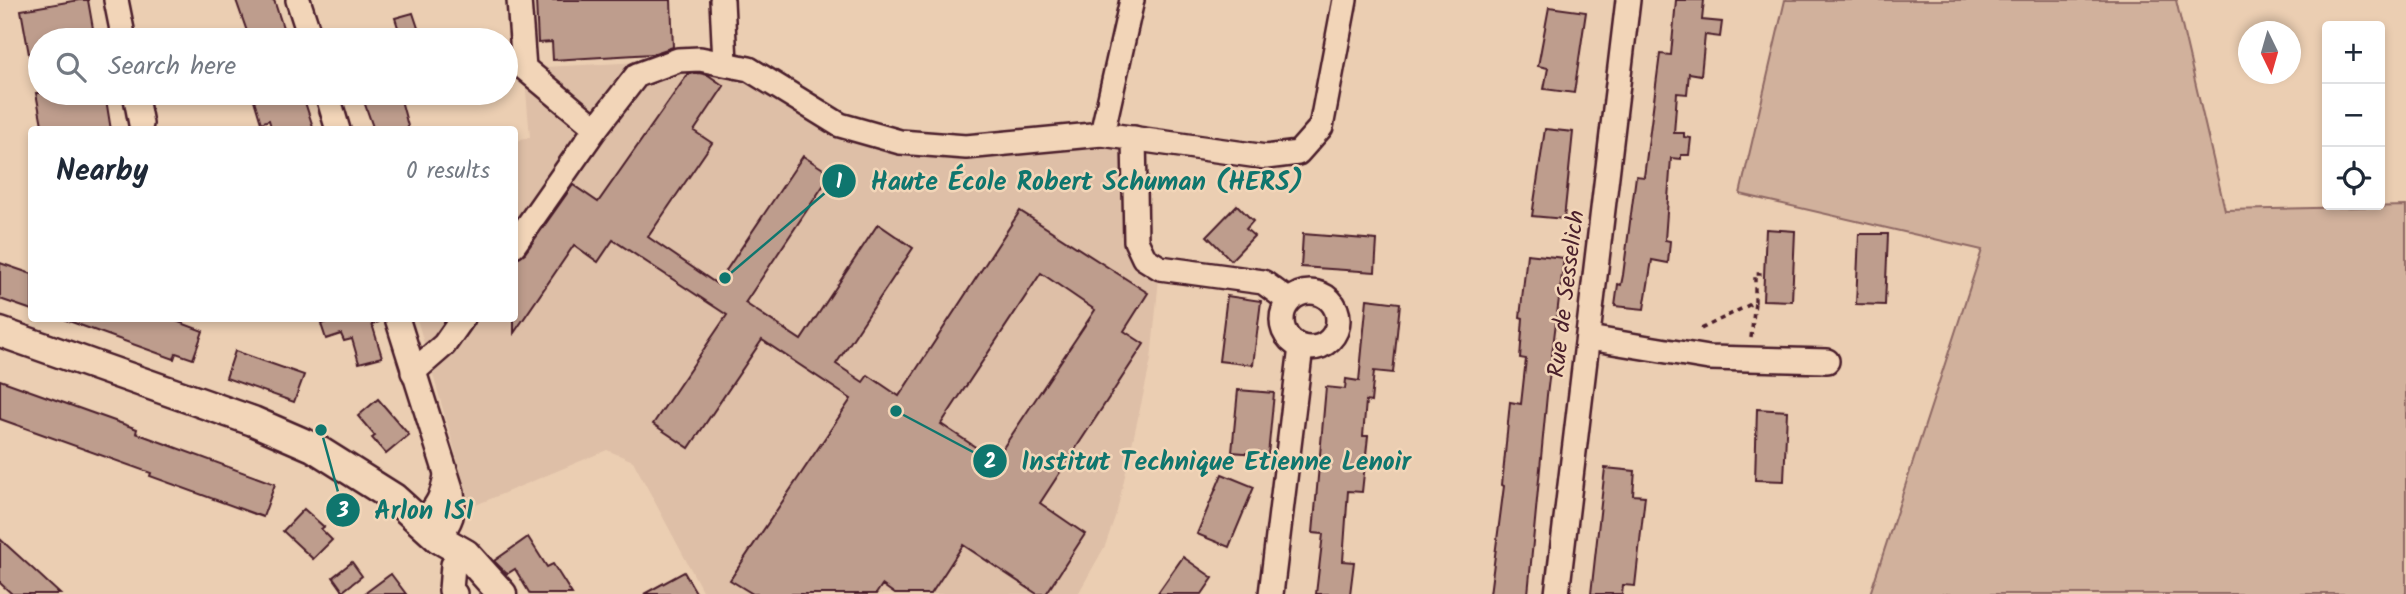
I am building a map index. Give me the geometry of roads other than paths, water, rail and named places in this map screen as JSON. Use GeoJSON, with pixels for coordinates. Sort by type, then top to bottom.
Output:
{"type":"FeatureCollection","features":[{"type":"Feature","properties":{"kind":"main road"},"geometry":{"type":"LineString","coordinates":[[0,332],[253,421],[313,447],[394,498],[430,530],[466,554],[502,594]]}},
{"type":"Feature","properties":{"kind":"main road"},"geometry":{"type":"LineString","coordinates":[[430,530],[453,565],[478,594]]}},
{"type":"Feature","properties":{"kind":"street"},"geometry":{"type":"LineString","coordinates":[[116,0],[122,28]]}},
{"type":"Feature","properties":{"kind":"street"},"geometry":{"type":"LineString","coordinates":[[298,0],[307,28]]}},
{"type":"Feature","properties":{"kind":"street"},"geometry":{"type":"LineString","coordinates":[[519,0],[524,68],[596,128]]}},
{"type":"Feature","properties":{"kind":"street"},"geometry":{"type":"LineString","coordinates":[[722,0],[724,63]]}},
{"type":"Feature","properties":{"kind":"street"},"geometry":{"type":"LineString","coordinates":[[1102,134],[1132,0]]}},
{"type":"Feature","properties":{"kind":"street"},"geometry":{"type":"LineString","coordinates":[[518,239],[596,128],[637,75],[678,60],[700,59],[749,69],[840,125],[900,142],[966,147],[1102,134],[1266,157],[1298,153],[1321,127],[1345,0]]}},
{"type":"Feature","properties":{"kind":"street","name":"Rue de Sesselich"},"geometry":{"type":"LineString","coordinates":[[1557,594],[1628,0]]}},
{"type":"Feature","properties":{"kind":"street"},"geometry":{"type":"LineString","coordinates":[[137,105],[141,124]]}},
{"type":"Feature","properties":{"kind":"street"},"geometry":{"type":"LineString","coordinates":[[331,105],[337,126]]}},
{"type":"Feature","properties":{"kind":"street"},"geometry":{"type":"LineString","coordinates":[[1134,138],[1136,241],[1144,258],[1160,268],[1263,282],[1289,301]]}},
{"type":"Feature","properties":{"kind":"street"},"geometry":{"type":"LineString","coordinates":[[1305,292],[1323,295],[1336,308],[1337,327],[1327,342],[1319,347],[1301,347],[1286,335],[1281,318],[1289,301],[1305,292]]}},
{"type":"Feature","properties":{"kind":"street"},"geometry":{"type":"LineString","coordinates":[[398,322],[455,508],[449,525],[430,530]]}},
{"type":"Feature","properties":{"kind":"street"},"geometry":{"type":"LineString","coordinates":[[414,372],[444,345],[460,322]]}},
{"type":"Feature","properties":{"kind":"street"},"geometry":{"type":"LineString","coordinates":[[1589,338],[1709,358],[1827,361]]}},
{"type":"Feature","properties":{"kind":"street"},"geometry":{"type":"LineString","coordinates":[[1271,594],[1301,347]]}},
{"type":"Feature","properties":{"kind":"street"},"geometry":{"type":"LineString","coordinates":[[453,565],[452,590],[455,594]]}},
{"type":"Feature","properties":{"kind":"place","name":"Haute École Robert Schuman (HERS)"},"geometry":{"type":"Point","coordinates":[725,278]}},
{"type":"Feature","properties":{"kind":"place","name":"Institut Technique Etienne Lenoir"},"geometry":{"type":"Point","coordinates":[896,411]}},
{"type":"Feature","properties":{"kind":"place","name":"Arlon ISI"},"geometry":{"type":"Point","coordinates":[321,430]}}]}
